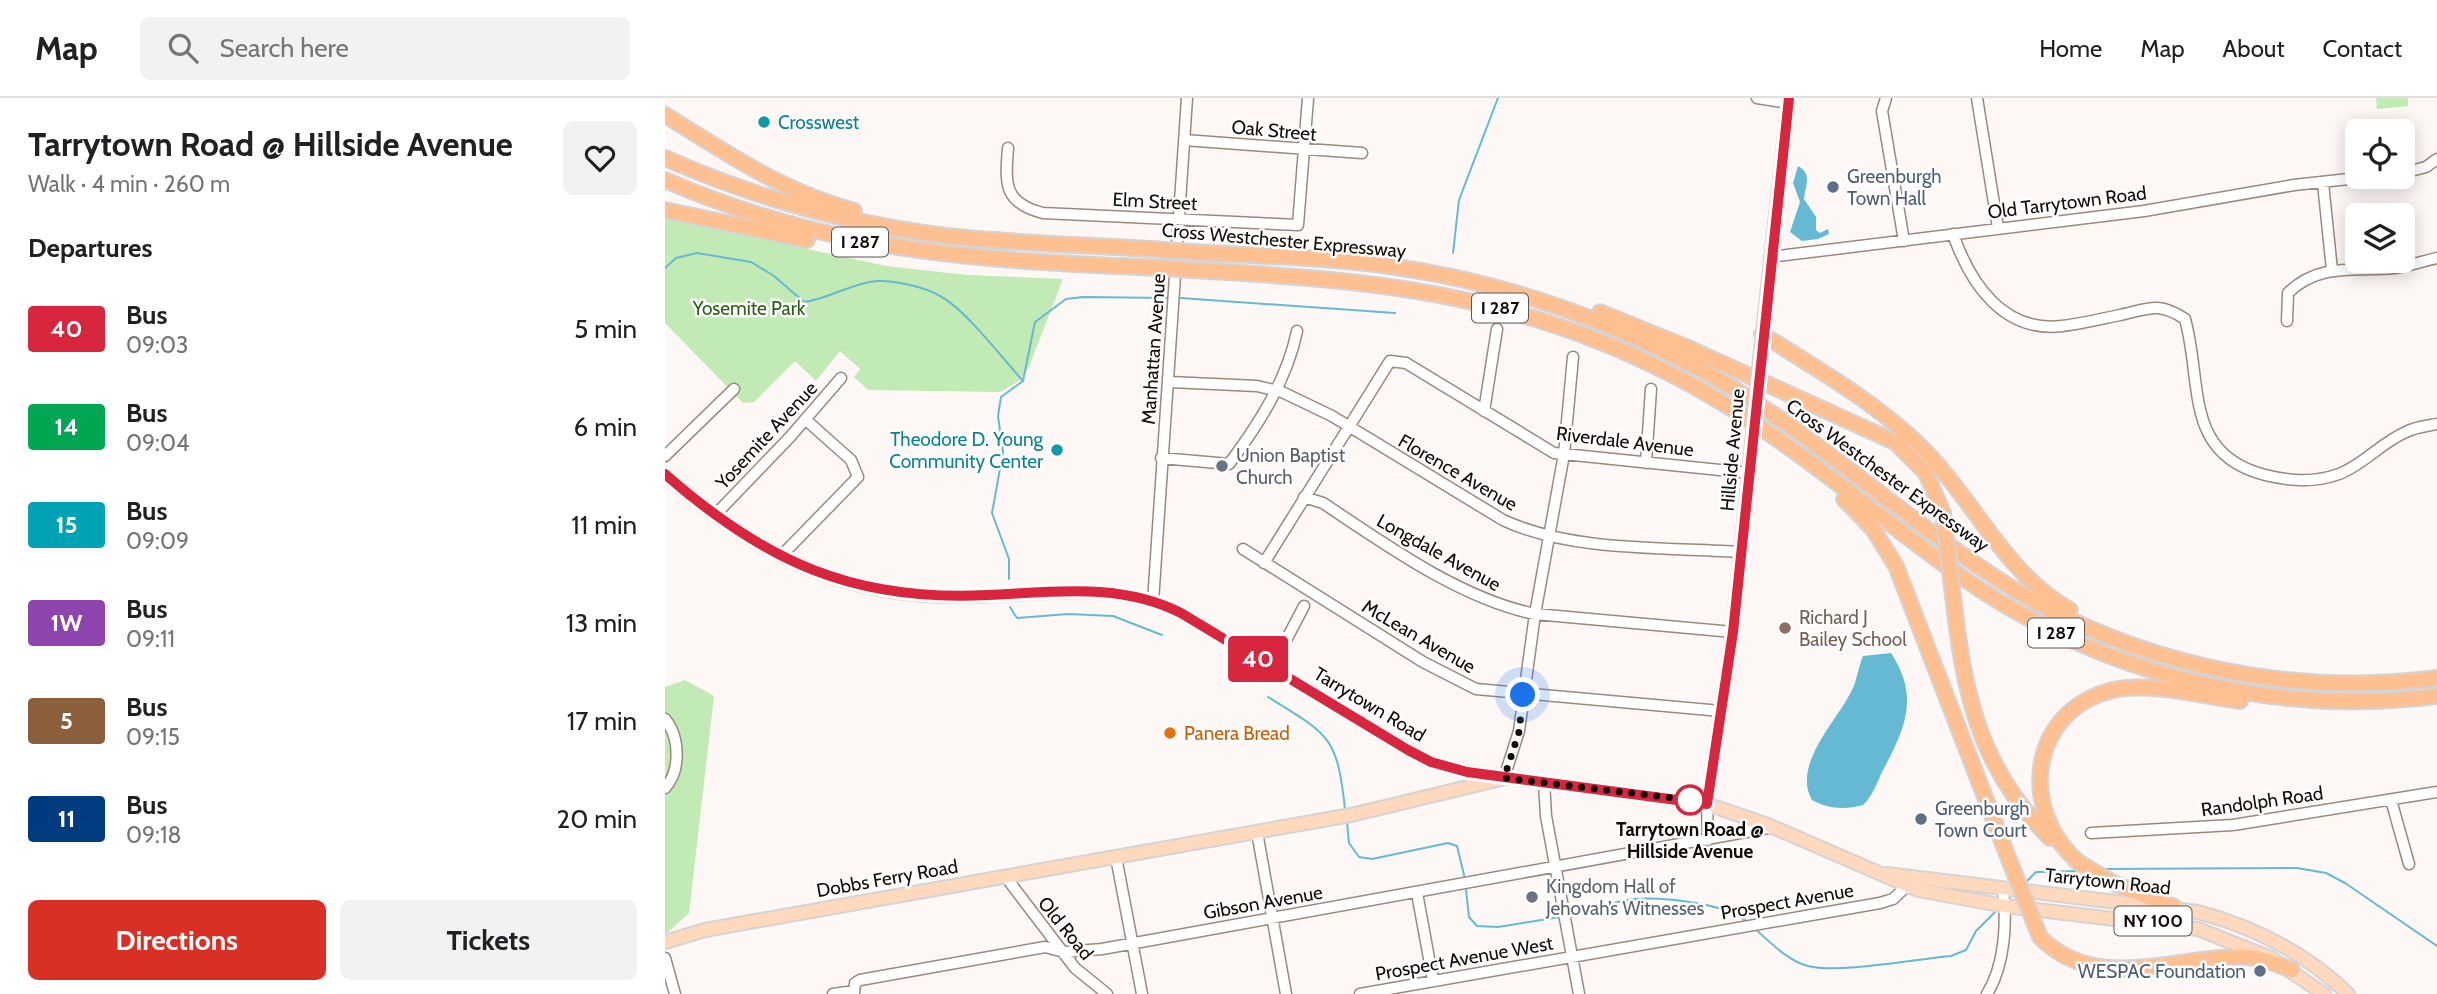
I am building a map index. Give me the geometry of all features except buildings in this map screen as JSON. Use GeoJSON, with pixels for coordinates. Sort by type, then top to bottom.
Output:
{"type":"FeatureCollection","features":[{"type":"Feature","properties":{"kind":"highway"},"geometry":{"type":"LineString","coordinates":[[665,115],[735,161],[787,188],[840,207],[947,236]]}},
{"type":"Feature","properties":{"kind":"highway","name":"Cross Westchester Expressway"},"geometry":{"type":"LineString","coordinates":[[665,158],[726,183],[798,206],[872,224],[947,236],[1339,260],[1416,270],[1540,300],[1612,327],[1682,359],[1770,412],[1996,578],[2085,626],[2156,653],[2230,671],[2305,681],[2356,683],[2437,678]]}},
{"type":"Feature","properties":{"kind":"highway","name":"Cross Westchester Expressway"},"geometry":{"type":"LineString","coordinates":[[665,180],[719,202],[793,226],[868,244],[945,256],[1363,281],[1437,293],[1510,310],[1582,334],[1651,364],[1717,400],[1781,441],[1986,593],[2078,643],[2151,670],[2227,690],[2304,700],[2382,701],[2437,696]]}},
{"type":"Feature","properties":{"kind":"highway"},"geometry":{"type":"LineString","coordinates":[[665,210],[856,251],[945,256]]}},
{"type":"Feature","properties":{"kind":"highway"},"geometry":{"type":"LineString","coordinates":[[1416,270],[1516,285],[1591,309],[1663,337],[1895,442],[1919,464],[1933,484],[1943,513],[1965,684],[1986,748],[2025,811],[2054,842],[2082,866],[2115,884],[2174,907]]}},
{"type":"Feature","properties":{"kind":"highway"},"geometry":{"type":"LineString","coordinates":[[1762,334],[1877,411],[1914,441],[1944,472],[2007,556],[2043,592],[2076,613],[2156,653]]}},
{"type":"Feature","properties":{"kind":"highway"},"geometry":{"type":"LineString","coordinates":[[1781,441],[1863,517],[1889,553],[1907,593],[2040,937],[2052,952],[2071,968],[2107,980],[2132,981],[2237,957],[2260,959],[2292,970]]}},
{"type":"Feature","properties":{"kind":"highway"},"geometry":{"type":"LineString","coordinates":[[2082,866],[2060,845],[2049,827],[2041,806],[2039,783],[2042,761],[2051,738],[2065,719],[2083,703],[2106,692],[2129,688],[2303,708],[2382,701]]}},
{"type":"Feature","properties":{"kind":"main road","name":"Hillside Avenue"},"geometry":{"type":"LineString","coordinates":[[1707,804],[1733,632],[1770,257],[1789,100]]}},
{"type":"Feature","properties":{"kind":"main road","name":"Tarrytown Road"},"geometry":{"type":"LineString","coordinates":[[665,474],[716,514],[781,556],[831,578],[895,594],[964,596],[1079,590],[1153,602],[1181,613],[1419,756],[1455,770],[1707,804],[1773,827],[1883,873],[1907,887],[2005,906],[2198,929],[2249,947],[2292,970],[2324,994]]}},
{"type":"Feature","properties":{"kind":"main road","name":"Dobbs Ferry Road"},"geometry":{"type":"LineString","coordinates":[[665,942],[706,930],[1350,815],[1504,778]]}},
{"type":"Feature","properties":{"kind":"main road","name":"Tarrytown Road"},"geometry":{"type":"LineString","coordinates":[[1883,873],[2174,907],[2223,919],[2270,938],[2313,965],[2349,994]]}},
{"type":"Feature","properties":{"kind":"street","name":"Manhattan Avenue"},"geometry":{"type":"LineString","coordinates":[[1153,602],[1161,458],[1170,382],[1187,98]]}},
{"type":"Feature","properties":{"kind":"street"},"geometry":{"type":"LineString","coordinates":[[1304,151],[1308,98]]}},
{"type":"Feature","properties":{"kind":"street"},"geometry":{"type":"LineString","coordinates":[[1757,98],[1789,100]]}},
{"type":"Feature","properties":{"kind":"street"},"geometry":{"type":"LineString","coordinates":[[1886,98],[1882,111],[1904,242]]}},
{"type":"Feature","properties":{"kind":"street"},"geometry":{"type":"LineString","coordinates":[[1976,98],[1998,228]]}},
{"type":"Feature","properties":{"kind":"street","name":"Oak Street"},"geometry":{"type":"LineString","coordinates":[[1184,140],[1304,151],[1362,153]]}},
{"type":"Feature","properties":{"kind":"street","name":"Elm Street"},"geometry":{"type":"LineString","coordinates":[[1009,148],[1006,167],[1009,192],[1025,208],[1043,213],[1298,225],[1304,151]]}},
{"type":"Feature","properties":{"kind":"street"},"geometry":{"type":"LineString","coordinates":[[2415,170],[2426,167],[2437,159]]}},
{"type":"Feature","properties":{"kind":"street","name":"Old Tarrytown Road"},"geometry":{"type":"LineString","coordinates":[[1770,257],[2144,211],[2345,180]]}},
{"type":"Feature","properties":{"kind":"street"},"geometry":{"type":"LineString","coordinates":[[2323,183],[2332,270]]}},
{"type":"Feature","properties":{"kind":"street"},"geometry":{"type":"LineString","coordinates":[[1953,234],[1969,275],[1990,300],[2013,317],[2038,326],[2061,327],[2148,307],[2168,308],[2185,319],[2193,348],[2202,424],[2214,447],[2235,463],[2261,474],[2313,481],[2341,474],[2407,431],[2437,424]]}},
{"type":"Feature","properties":{"kind":"street"},"geometry":{"type":"LineString","coordinates":[[2287,321],[2288,293],[2301,280],[2332,270],[2396,268],[2437,258]]}},
{"type":"Feature","properties":{"kind":"street"},"geometry":{"type":"LineString","coordinates":[[1484,411],[1497,328]]}},
{"type":"Feature","properties":{"kind":"street"},"geometry":{"type":"LineString","coordinates":[[1161,458],[1229,464],[1253,432],[1286,372],[1297,331]]}},
{"type":"Feature","properties":{"kind":"street"},"geometry":{"type":"LineString","coordinates":[[1504,778],[1519,732],[1535,614],[1564,454],[1573,357]]}},
{"type":"Feature","properties":{"kind":"street","name":"Riverdale Avenue"},"geometry":{"type":"LineString","coordinates":[[1348,427],[1386,363],[1395,361],[1406,363],[1544,448],[1564,454],[1749,473]]}},
{"type":"Feature","properties":{"kind":"street","name":"Yosemite Avenue"},"geometry":{"type":"LineString","coordinates":[[716,514],[806,420],[841,378]]}},
{"type":"Feature","properties":{"kind":"street","name":"Florence Avenue"},"geometry":{"type":"LineString","coordinates":[[1170,382],[1257,386],[1306,402],[1503,520],[1528,532],[1548,536],[1742,552]]}},
{"type":"Feature","properties":{"kind":"street"},"geometry":{"type":"LineString","coordinates":[[665,456],[734,389]]}},
{"type":"Feature","properties":{"kind":"street"},"geometry":{"type":"LineString","coordinates":[[1646,463],[1651,389]]}},
{"type":"Feature","properties":{"kind":"street"},"geometry":{"type":"LineString","coordinates":[[781,556],[859,477],[851,460],[806,420]]}},
{"type":"Feature","properties":{"kind":"street"},"geometry":{"type":"LineString","coordinates":[[1264,563],[1348,427]]}},
{"type":"Feature","properties":{"kind":"street","name":"Longdale Avenue"},"geometry":{"type":"LineString","coordinates":[[1304,497],[1323,503],[1492,603],[1535,614],[1733,632]]}},
{"type":"Feature","properties":{"kind":"street","name":"McLean Avenue"},"geometry":{"type":"LineString","coordinates":[[1243,549],[1460,684],[1487,691],[1523,695],[1721,711]]}},
{"type":"Feature","properties":{"kind":"street"},"geometry":{"type":"LineString","coordinates":[[1272,667],[1304,606]]}},
{"type":"Feature","properties":{"kind":"street"},"geometry":{"type":"LineString","coordinates":[[665,719],[673,728],[677,766],[665,788]]}},
{"type":"Feature","properties":{"kind":"street"},"geometry":{"type":"LineString","coordinates":[[1544,782],[1546,816],[1579,994]]}},
{"type":"Feature","properties":{"kind":"street","name":"Randolph Road"},"geometry":{"type":"LineString","coordinates":[[2091,833],[2220,827],[2437,792]]}},
{"type":"Feature","properties":{"kind":"street"},"geometry":{"type":"LineString","coordinates":[[2391,800],[2409,864]]}},
{"type":"Feature","properties":{"kind":"street"},"geometry":{"type":"LineString","coordinates":[[1707,804],[1708,840]]}},
{"type":"Feature","properties":{"kind":"street","name":"Gibson Avenue"},"geometry":{"type":"LineString","coordinates":[[833,994],[855,992],[855,983],[860,980],[1045,947],[1061,952],[1133,943],[1773,827]]}},
{"type":"Feature","properties":{"kind":"street"},"geometry":{"type":"LineString","coordinates":[[1257,832],[1286,994]]}},
{"type":"Feature","properties":{"kind":"street"},"geometry":{"type":"LineString","coordinates":[[1116,857],[1142,994]]}},
{"type":"Feature","properties":{"kind":"street","name":"Old Road"},"geometry":{"type":"LineString","coordinates":[[1005,876],[1061,952],[1086,980],[1107,994]]}},
{"type":"Feature","properties":{"kind":"street","name":"Prospect Avenue"},"geometry":{"type":"LineString","coordinates":[[1573,957],[1880,903],[1893,899],[1916,876]]}},
{"type":"Feature","properties":{"kind":"street"},"geometry":{"type":"LineString","coordinates":[[1987,994],[1998,970],[2005,906],[2003,889]]}},
{"type":"Feature","properties":{"kind":"street"},"geometry":{"type":"LineString","coordinates":[[1417,893],[1433,980]]}},
{"type":"Feature","properties":{"kind":"street","name":"Prospect Avenue West"},"geometry":{"type":"LineString","coordinates":[[1360,994],[1573,957]]}},
{"type":"Feature","properties":{"kind":"street"},"geometry":{"type":"LineString","coordinates":[[665,958],[675,994]]}},
{"type":"Feature","properties":{"kind":"green space"},"geometry":{"type":"Polygon","coordinates":[[[2376,98],[2408,98],[2408,106],[2377,109],[2376,98]]]}},
{"type":"Feature","properties":{"kind":"green space","name":"Yosemite Park"},"geometry":{"type":"Polygon","coordinates":[[[665,218],[886,266],[968,275],[1063,279],[1029,367],[1020,380],[1001,392],[868,390],[854,377],[860,369],[840,351],[816,381],[795,361],[754,402],[743,403],[665,323],[665,218]]]}},
{"type":"Feature","properties":{"kind":"green space"},"geometry":{"type":"Polygon","coordinates":[[[685,680],[714,696],[689,913],[665,935],[665,687],[685,680]]]}},
{"type":"Feature","properties":{"kind":"water"},"geometry":{"type":"Polygon","coordinates":[[[1798,166],[1807,177],[1804,199],[1816,217],[1816,230],[1820,233],[1828,229],[1829,234],[1818,239],[1802,241],[1790,232],[1800,202],[1793,183],[1798,166]]]}},
{"type":"Feature","properties":{"kind":"water"},"geometry":{"type":"Polygon","coordinates":[[[1891,653],[1905,684],[1906,713],[1903,727],[1874,790],[1863,805],[1856,807],[1830,807],[1812,800],[1807,787],[1812,758],[1851,692],[1863,656],[1891,653]]]}},
{"type":"Feature","properties":{"kind":"waterway"},"geometry":{"type":"LineString","coordinates":[[1453,253],[1459,200],[1498,98]]}},
{"type":"Feature","properties":{"kind":"waterway"},"geometry":{"type":"LineString","coordinates":[[665,268],[676,258],[697,253],[751,262],[774,276],[804,302],[877,281],[918,287],[950,302],[1023,381]]}},
{"type":"Feature","properties":{"kind":"waterway"},"geometry":{"type":"LineString","coordinates":[[1009,579],[1009,559],[992,513],[1003,452],[998,416],[1001,397],[1023,381],[1035,322],[1066,299],[1168,298]]}},
{"type":"Feature","properties":{"kind":"waterway"},"geometry":{"type":"LineString","coordinates":[[1181,298],[1395,313]]}},
{"type":"Feature","properties":{"kind":"waterway"},"geometry":{"type":"LineString","coordinates":[[1010,607],[1017,618],[1068,614],[1113,616],[1162,635]]}},
{"type":"Feature","properties":{"kind":"waterway"},"geometry":{"type":"LineString","coordinates":[[1268,697],[1305,720],[1326,740],[1338,766],[1345,809]]}},
{"type":"Feature","properties":{"kind":"waterway"},"geometry":{"type":"LineString","coordinates":[[1347,822],[1349,843],[1359,857],[1372,859],[1448,843],[1457,846],[1465,879]]}},
{"type":"Feature","properties":{"kind":"waterway"},"geometry":{"type":"LineString","coordinates":[[2103,869],[2297,868],[2326,873],[2437,946]]}},
{"type":"Feature","properties":{"kind":"waterway"},"geometry":{"type":"LineString","coordinates":[[2024,884],[2036,872],[2080,871]]}},
{"type":"Feature","properties":{"kind":"waterway"},"geometry":{"type":"LineString","coordinates":[[1466,890],[1469,917],[1477,926],[1498,927],[1560,917]]}},
{"type":"Feature","properties":{"kind":"waterway"},"geometry":{"type":"LineString","coordinates":[[1571,914],[1627,900],[1661,899],[1709,906],[1746,921]]}},
{"type":"Feature","properties":{"kind":"waterway"},"geometry":{"type":"LineString","coordinates":[[1754,928],[1779,950],[1801,964],[1822,968],[1858,967],[1951,956],[1966,950],[1976,931],[1997,910]]}},
{"type":"Feature","properties":{"kind":"bus line","name":"40"},"geometry":{"type":"LineString","coordinates":[[665,474],[751,539],[797,564],[831,578],[874,590],[901,594],[964,596],[1079,590],[1142,599],[1181,613],[1431,762],[1490,776],[1665,796],[1707,804],[1733,632],[1789,98]]}},
{"type":"Feature","properties":{"kind":"place","name":"Crosswest"},"geometry":{"type":"Point","coordinates":[764,122]}},
{"type":"Feature","properties":{"kind":"place","name":"Greenburgh Town Hall"},"geometry":{"type":"Point","coordinates":[1833,187]}},
{"type":"Feature","properties":{"kind":"place","name":"Theodore D. Young Community Center"},"geometry":{"type":"Point","coordinates":[1057,450]}},
{"type":"Feature","properties":{"kind":"place","name":"Union Baptist Church"},"geometry":{"type":"Point","coordinates":[1222,466]}},
{"type":"Feature","properties":{"kind":"place","name":"Richard J Bailey School"},"geometry":{"type":"Point","coordinates":[1785,628]}},
{"type":"Feature","properties":{"kind":"place","name":"Panera Bread"},"geometry":{"type":"Point","coordinates":[1170,733]}},
{"type":"Feature","properties":{"kind":"place","name":"Tarrytown Road @ Hillside Avenue"},"geometry":{"type":"Point","coordinates":[1690,800]}},
{"type":"Feature","properties":{"kind":"place","name":"Greenburgh Town Court"},"geometry":{"type":"Point","coordinates":[1921,819]}},
{"type":"Feature","properties":{"kind":"place","name":"Kingdom Hall of Jehovah’s Witnesses"},"geometry":{"type":"Point","coordinates":[1532,897]}},
{"type":"Feature","properties":{"kind":"place","name":"WESPAC Foundation"},"geometry":{"type":"Point","coordinates":[2260,971]}},
{"type":"Feature","properties":{"kind":"route"},"geometry":{"type":"LineString","coordinates":[[1523,695],[1519,732],[1504,778],[1690,800]]}}]}
